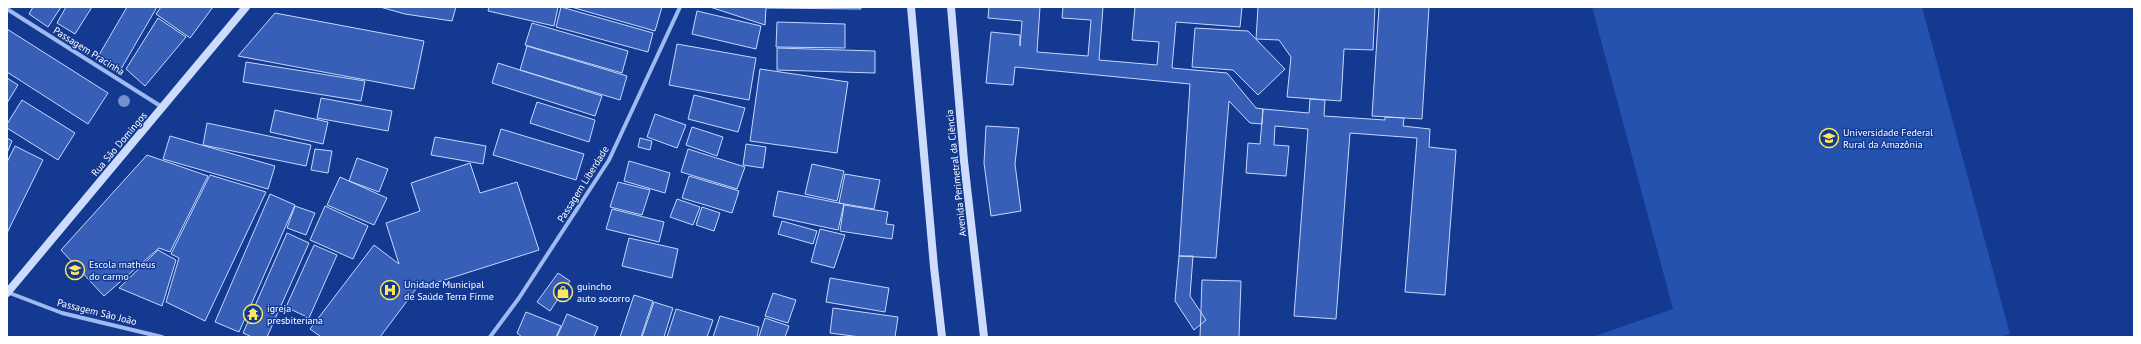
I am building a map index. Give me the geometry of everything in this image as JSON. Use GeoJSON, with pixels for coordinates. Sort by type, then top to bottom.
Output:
{"type":"FeatureCollection","features":[{"type":"Feature","properties":{"kind":"main road","name":"Rua São Domingos"},"geometry":{"type":"LineString","coordinates":[[7,292],[246,7]]}},
{"type":"Feature","properties":{"kind":"main road"},"geometry":{"type":"LineString","coordinates":[[911,7],[934,267],[942,337]]}},
{"type":"Feature","properties":{"kind":"main road","name":"Avenida Perimetral da Ciência"},"geometry":{"type":"LineString","coordinates":[[951,7],[964,161],[984,337]]}},
{"type":"Feature","properties":{"kind":"street","name":"Passagem Liberdade"},"geometry":{"type":"LineString","coordinates":[[490,337],[519,298],[609,160],[680,7]]}},
{"type":"Feature","properties":{"kind":"street","name":"Passagem Pracinha"},"geometry":{"type":"LineString","coordinates":[[7,9],[162,107]]}},
{"type":"Feature","properties":{"kind":"street","name":"Passagem São João"},"geometry":{"type":"LineString","coordinates":[[7,292],[62,313],[162,337]]}},
{"type":"Feature","properties":{"kind":"shaded area"},"geometry":{"type":"Polygon","coordinates":[[[1592,7],[1922,7],[2010,334],[2000,337],[1592,337],[1673,309],[1592,7]]]}},
{"type":"Feature","properties":{"kind":"building"},"geometry":{"type":"Polygon","coordinates":[[[33,7],[61,7],[48,27],[29,14],[33,7]]]}},
{"type":"Feature","properties":{"kind":"building"},"geometry":{"type":"Polygon","coordinates":[[[66,7],[92,7],[75,34],[57,23],[66,7]]]}},
{"type":"Feature","properties":{"kind":"building"},"geometry":{"type":"Polygon","coordinates":[[[127,7],[157,7],[121,69],[99,55],[127,7]]]}},
{"type":"Feature","properties":{"kind":"building"},"geometry":{"type":"Polygon","coordinates":[[[161,7],[213,7],[190,38],[156,14],[161,7]]]}},
{"type":"Feature","properties":{"kind":"building"},"geometry":{"type":"Polygon","coordinates":[[[380,7],[456,7],[452,21],[405,14],[380,7]]]}},
{"type":"Feature","properties":{"kind":"building"},"geometry":{"type":"Polygon","coordinates":[[[489,7],[558,7],[554,26],[488,11],[489,7]]]}},
{"type":"Feature","properties":{"kind":"building"},"geometry":{"type":"Polygon","coordinates":[[[561,7],[653,33],[648,52],[556,27],[561,7]]]}},
{"type":"Feature","properties":{"kind":"building"},"geometry":{"type":"Polygon","coordinates":[[[571,7],[662,7],[655,31],[571,7]]]}},
{"type":"Feature","properties":{"kind":"building"},"geometry":{"type":"Polygon","coordinates":[[[710,7],[861,7],[861,9],[766,8],[765,25],[710,7]]]}},
{"type":"Feature","properties":{"kind":"building"},"geometry":{"type":"Polygon","coordinates":[[[989,7],[1040,7],[1037,52],[1088,56],[1091,20],[1062,18],[1063,7],[1103,7],[1099,60],[1157,65],[1159,42],[1132,40],[1135,7],[1242,7],[1240,27],[1176,22],[1172,68],[1227,73],[1256,108],[1263,109],[1262,124],[1250,123],[1229,101],[1216,258],[1179,256],[1190,84],[1015,67],[1013,85],[986,83],[991,32],[1020,35],[1020,46],[1022,21],[988,18],[989,7]]]}},
{"type":"Feature","properties":{"kind":"building"},"geometry":{"type":"Polygon","coordinates":[[[1258,7],[1375,7],[1373,50],[1344,49],[1341,101],[1287,97],[1291,57],[1279,40],[1256,39],[1258,7]]]}},
{"type":"Feature","properties":{"kind":"building"},"geometry":{"type":"Polygon","coordinates":[[[1379,7],[1429,7],[1422,119],[1372,116],[1379,7]]]}},
{"type":"Feature","properties":{"kind":"building"},"geometry":{"type":"Polygon","coordinates":[[[697,11],[761,26],[756,49],[692,34],[697,11]]]}},
{"type":"Feature","properties":{"kind":"building"},"geometry":{"type":"Polygon","coordinates":[[[275,13],[424,41],[414,89],[238,56],[275,13]]]}},
{"type":"Feature","properties":{"kind":"building"},"geometry":{"type":"Polygon","coordinates":[[[158,18],[186,37],[145,86],[126,69],[158,18]]]}},
{"type":"Feature","properties":{"kind":"building"},"geometry":{"type":"Polygon","coordinates":[[[777,22],[845,24],[845,48],[776,47],[777,22]]]}},
{"type":"Feature","properties":{"kind":"building"},"geometry":{"type":"Polygon","coordinates":[[[532,23],[628,51],[622,73],[525,45],[532,23]]]}},
{"type":"Feature","properties":{"kind":"building"},"geometry":{"type":"Polygon","coordinates":[[[1195,28],[1248,31],[1285,69],[1258,95],[1233,70],[1192,67],[1195,28]]]}},
{"type":"Feature","properties":{"kind":"building"},"geometry":{"type":"Polygon","coordinates":[[[7,29],[108,93],[88,124],[7,72],[7,29]]]}},
{"type":"Feature","properties":{"kind":"building"},"geometry":{"type":"Polygon","coordinates":[[[677,44],[756,58],[749,100],[669,85],[677,44]]]}},
{"type":"Feature","properties":{"kind":"building"},"geometry":{"type":"Polygon","coordinates":[[[527,46],[627,76],[620,100],[520,70],[527,46]]]}},
{"type":"Feature","properties":{"kind":"building"},"geometry":{"type":"Polygon","coordinates":[[[777,48],[875,51],[875,73],[777,70],[777,48]]]}},
{"type":"Feature","properties":{"kind":"building"},"geometry":{"type":"Polygon","coordinates":[[[246,62],[365,81],[361,101],[243,82],[246,62]]]}},
{"type":"Feature","properties":{"kind":"building"},"geometry":{"type":"Polygon","coordinates":[[[498,63],[602,96],[595,116],[492,83],[498,63]]]}},
{"type":"Feature","properties":{"kind":"building"},"geometry":{"type":"Polygon","coordinates":[[[760,69],[848,82],[837,153],[750,141],[760,69]]]}},
{"type":"Feature","properties":{"kind":"building"},"geometry":{"type":"Polygon","coordinates":[[[7,78],[18,85],[7,103],[7,78]]]}},
{"type":"Feature","properties":{"kind":"building"},"geometry":{"type":"Polygon","coordinates":[[[694,95],[745,108],[738,132],[688,119],[694,95]]]}},
{"type":"Feature","properties":{"kind":"building"},"geometry":{"type":"Polygon","coordinates":[[[321,98],[392,111],[388,131],[317,118],[321,98]]]}},
{"type":"Feature","properties":{"kind":"building"},"geometry":{"type":"Polygon","coordinates":[[[1310,99],[1325,100],[1324,116],[1385,120],[1385,117],[1404,118],[1403,126],[1430,129],[1429,147],[1456,150],[1445,295],[1405,292],[1417,138],[1350,133],[1336,319],[1294,316],[1308,129],[1275,126],[1274,145],[1289,146],[1286,176],[1246,173],[1248,143],[1260,144],[1263,109],[1309,113],[1310,99]]]}},
{"type":"Feature","properties":{"kind":"building"},"geometry":{"type":"Polygon","coordinates":[[[22,100],[75,133],[58,160],[7,128],[7,124],[22,100]]]}},
{"type":"Feature","properties":{"kind":"building"},"geometry":{"type":"Polygon","coordinates":[[[537,102],[595,120],[589,142],[530,123],[537,102]]]}},
{"type":"Feature","properties":{"kind":"building"},"geometry":{"type":"Polygon","coordinates":[[[275,110],[328,122],[323,144],[270,132],[275,110]]]}},
{"type":"Feature","properties":{"kind":"building"},"geometry":{"type":"Polygon","coordinates":[[[655,114],[686,125],[677,148],[647,137],[655,114]]]}},
{"type":"Feature","properties":{"kind":"building"},"geometry":{"type":"Polygon","coordinates":[[[207,123],[311,145],[306,166],[203,145],[207,123]]]}},
{"type":"Feature","properties":{"kind":"building"},"geometry":{"type":"Polygon","coordinates":[[[986,126],[1019,128],[1015,164],[1021,211],[991,216],[984,163],[986,126]]]}},
{"type":"Feature","properties":{"kind":"building"},"geometry":{"type":"Polygon","coordinates":[[[692,127],[723,137],[717,156],[686,145],[692,127]]]}},
{"type":"Feature","properties":{"kind":"building"},"geometry":{"type":"Polygon","coordinates":[[[501,129],[584,154],[576,180],[493,155],[501,129]]]}},
{"type":"Feature","properties":{"kind":"building"},"geometry":{"type":"Polygon","coordinates":[[[170,136],[275,166],[268,189],[163,159],[170,136]]]}},
{"type":"Feature","properties":{"kind":"building"},"geometry":{"type":"Polygon","coordinates":[[[435,137],[486,146],[483,164],[431,155],[435,137]]]}},
{"type":"Feature","properties":{"kind":"building"},"geometry":{"type":"Polygon","coordinates":[[[7,138],[12,141],[7,153],[7,138]]]}},
{"type":"Feature","properties":{"kind":"building"},"geometry":{"type":"Polygon","coordinates":[[[640,138],[652,141],[650,150],[638,147],[640,138]]]}},
{"type":"Feature","properties":{"kind":"building"},"geometry":{"type":"Polygon","coordinates":[[[746,144],[766,147],[763,168],[743,165],[746,144]]]}},
{"type":"Feature","properties":{"kind":"building"},"geometry":{"type":"Polygon","coordinates":[[[15,146],[43,160],[7,233],[7,162],[15,146]]]}},
{"type":"Feature","properties":{"kind":"building"},"geometry":{"type":"Polygon","coordinates":[[[315,149],[332,151],[328,173],[311,170],[315,149]]]}},
{"type":"Feature","properties":{"kind":"building"},"geometry":{"type":"Polygon","coordinates":[[[688,149],[745,167],[737,189],[681,172],[688,149]]]}},
{"type":"Feature","properties":{"kind":"building"},"geometry":{"type":"Polygon","coordinates":[[[147,155],[208,176],[170,252],[159,248],[104,296],[61,250],[147,155]]]}},
{"type":"Feature","properties":{"kind":"building"},"geometry":{"type":"Polygon","coordinates":[[[357,158],[388,169],[379,192],[349,181],[357,158]]]}},
{"type":"Feature","properties":{"kind":"building"},"geometry":{"type":"Polygon","coordinates":[[[629,161],[670,173],[665,193],[624,181],[629,161]]]}},
{"type":"Feature","properties":{"kind":"building"},"geometry":{"type":"Polygon","coordinates":[[[470,163],[480,193],[517,182],[539,250],[416,289],[380,337],[321,337],[310,329],[374,245],[399,264],[386,223],[420,211],[411,183],[470,163]]]}},
{"type":"Feature","properties":{"kind":"building"},"geometry":{"type":"Polygon","coordinates":[[[812,164],[844,171],[837,201],[805,194],[812,164]]]}},
{"type":"Feature","properties":{"kind":"building"},"geometry":{"type":"Polygon","coordinates":[[[845,174],[880,180],[874,209],[839,203],[845,174]]]}},
{"type":"Feature","properties":{"kind":"building"},"geometry":{"type":"Polygon","coordinates":[[[210,175],[266,192],[205,321],[166,302],[179,258],[171,254],[210,175]]]}},
{"type":"Feature","properties":{"kind":"building"},"geometry":{"type":"Polygon","coordinates":[[[689,176],[739,191],[732,213],[682,198],[689,176]]]}},
{"type":"Feature","properties":{"kind":"building"},"geometry":{"type":"Polygon","coordinates":[[[340,177],[387,198],[374,225],[327,205],[340,177]]]}},
{"type":"Feature","properties":{"kind":"building"},"geometry":{"type":"Polygon","coordinates":[[[618,182],[650,190],[642,215],[610,207],[618,182]]]}},
{"type":"Feature","properties":{"kind":"building"},"geometry":{"type":"Polygon","coordinates":[[[778,191],[844,204],[838,230],[773,216],[778,191]]]}},
{"type":"Feature","properties":{"kind":"building"},"geometry":{"type":"Polygon","coordinates":[[[270,194],[295,205],[239,332],[215,322],[270,194]]]}},
{"type":"Feature","properties":{"kind":"building"},"geometry":{"type":"Polygon","coordinates":[[[677,199],[700,207],[693,225],[670,217],[677,199]]]}},
{"type":"Feature","properties":{"kind":"building"},"geometry":{"type":"Polygon","coordinates":[[[844,205],[888,212],[886,224],[894,225],[892,239],[840,231],[844,205]]]}},
{"type":"Feature","properties":{"kind":"building"},"geometry":{"type":"Polygon","coordinates":[[[295,206],[315,213],[306,235],[287,228],[295,206]]]}},
{"type":"Feature","properties":{"kind":"building"},"geometry":{"type":"Polygon","coordinates":[[[325,206],[368,226],[353,259],[310,240],[325,206]]]}},
{"type":"Feature","properties":{"kind":"building"},"geometry":{"type":"Polygon","coordinates":[[[702,207],[720,213],[714,231],[696,225],[702,207]]]}},
{"type":"Feature","properties":{"kind":"building"},"geometry":{"type":"Polygon","coordinates":[[[612,209],[664,222],[659,242],[606,229],[612,209]]]}},
{"type":"Feature","properties":{"kind":"building"},"geometry":{"type":"Polygon","coordinates":[[[782,221],[817,231],[813,244],[778,234],[782,221]]]}},
{"type":"Feature","properties":{"kind":"building"},"geometry":{"type":"Polygon","coordinates":[[[820,229],[845,235],[834,268],[811,262],[820,229]]]}},
{"type":"Feature","properties":{"kind":"building"},"geometry":{"type":"Polygon","coordinates":[[[287,233],[309,243],[267,337],[252,337],[243,333],[287,233]]]}},
{"type":"Feature","properties":{"kind":"building"},"geometry":{"type":"Polygon","coordinates":[[[629,238],[678,249],[672,278],[622,266],[629,238]]]}},
{"type":"Feature","properties":{"kind":"building"},"geometry":{"type":"Polygon","coordinates":[[[314,245],[337,255],[309,318],[286,307],[314,245]]]}},
{"type":"Feature","properties":{"kind":"building"},"geometry":{"type":"Polygon","coordinates":[[[158,250],[176,260],[162,306],[119,288],[158,250]]]}},
{"type":"Feature","properties":{"kind":"building"},"geometry":{"type":"Polygon","coordinates":[[[1179,256],[1193,256],[1190,296],[1206,320],[1194,330],[1175,301],[1179,256]]]}},
{"type":"Feature","properties":{"kind":"building"},"geometry":{"type":"Polygon","coordinates":[[[558,273],[570,281],[550,311],[537,302],[558,273]]]}},
{"type":"Feature","properties":{"kind":"building"},"geometry":{"type":"Polygon","coordinates":[[[830,278],[889,288],[885,312],[826,302],[830,278]]]}},
{"type":"Feature","properties":{"kind":"building"},"geometry":{"type":"Polygon","coordinates":[[[1202,280],[1241,281],[1239,337],[1200,337],[1202,280]]]}},
{"type":"Feature","properties":{"kind":"building"},"geometry":{"type":"Polygon","coordinates":[[[773,293],[796,300],[788,323],[765,316],[773,293]]]}},
{"type":"Feature","properties":{"kind":"building"},"geometry":{"type":"Polygon","coordinates":[[[634,295],[653,301],[641,337],[620,337],[634,295]]]}},
{"type":"Feature","properties":{"kind":"building"},"geometry":{"type":"Polygon","coordinates":[[[654,302],[673,308],[664,337],[642,337],[654,302]]]}},
{"type":"Feature","properties":{"kind":"building"},"geometry":{"type":"Polygon","coordinates":[[[833,308],[898,317],[895,337],[860,337],[830,333],[833,308]]]}},
{"type":"Feature","properties":{"kind":"building"},"geometry":{"type":"Polygon","coordinates":[[[676,309],[713,320],[707,337],[667,337],[676,309]]]}},
{"type":"Feature","properties":{"kind":"building"},"geometry":{"type":"Polygon","coordinates":[[[526,312],[561,326],[556,337],[522,337],[517,333],[526,312]]]}},
{"type":"Feature","properties":{"kind":"building"},"geometry":{"type":"Polygon","coordinates":[[[567,314],[598,327],[594,337],[557,337],[567,314]]]}},
{"type":"Feature","properties":{"kind":"building"},"geometry":{"type":"Polygon","coordinates":[[[720,316],[759,327],[757,337],[713,337],[720,316]]]}},
{"type":"Feature","properties":{"kind":"building"},"geometry":{"type":"Polygon","coordinates":[[[765,318],[789,326],[785,337],[759,337],[765,318]]]}},
{"type":"Feature","properties":{"kind":"place","name":"Universidade Federal Rural da Amazônia"},"geometry":{"type":"Point","coordinates":[1829,138]}},
{"type":"Feature","properties":{"kind":"place","name":"Escola matheus do carmo"},"geometry":{"type":"Point","coordinates":[75,270]}},
{"type":"Feature","properties":{"kind":"place","name":"Unidade Municipal de Saúde Terra Firme"},"geometry":{"type":"Point","coordinates":[390,290]}},
{"type":"Feature","properties":{"kind":"place","name":"guincho auto socorro"},"geometry":{"type":"Point","coordinates":[563,292]}},
{"type":"Feature","properties":{"kind":"place","name":"igreja presbiteriana"},"geometry":{"type":"Point","coordinates":[253,314]}}]}
